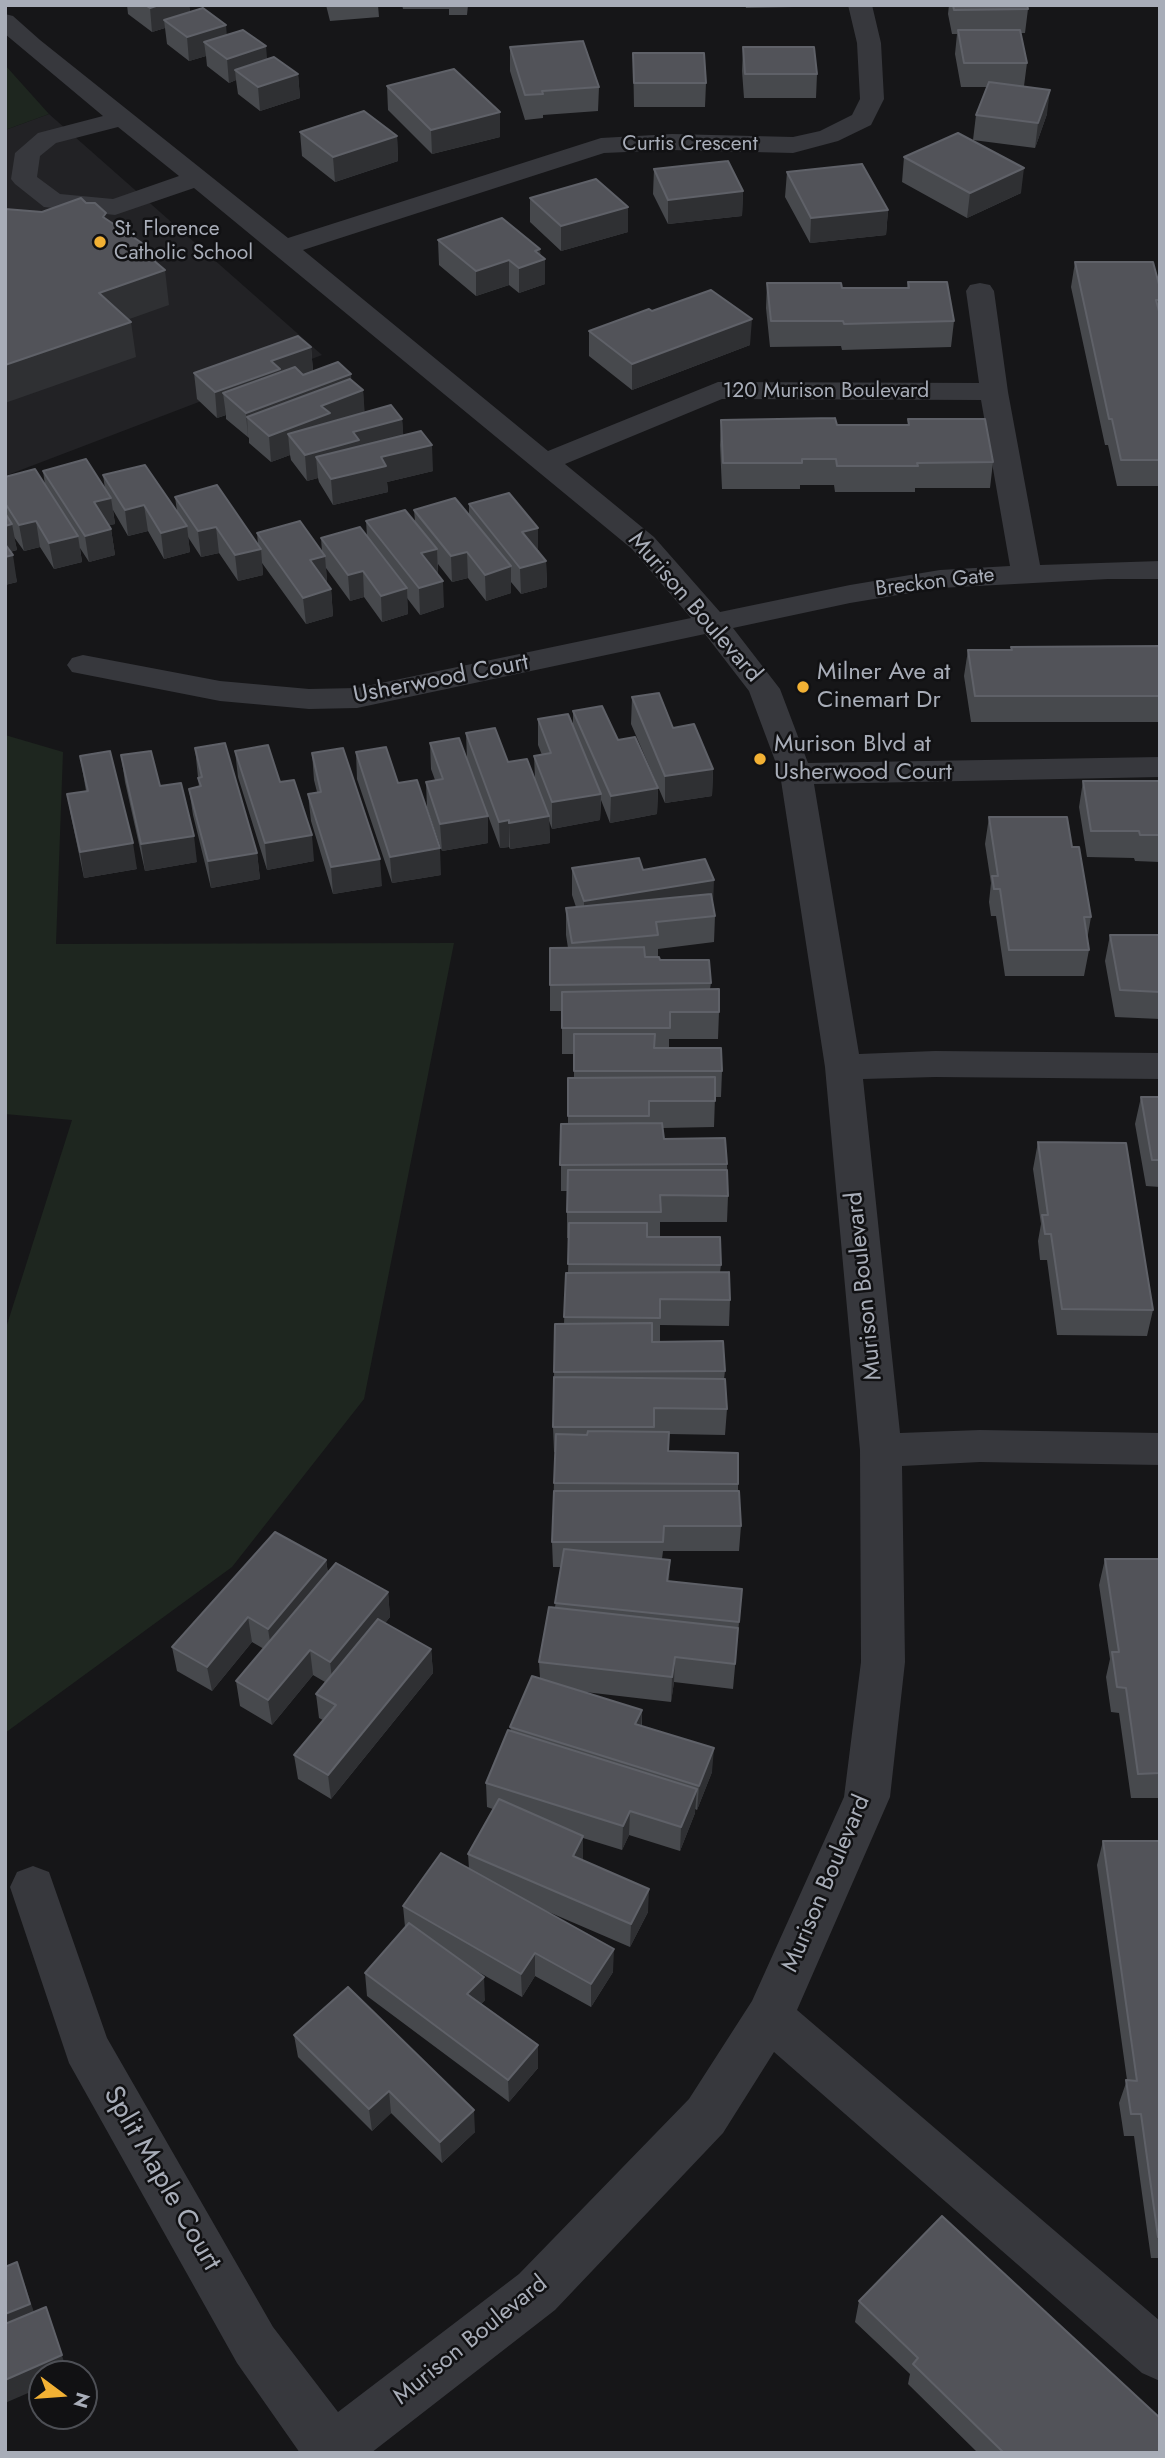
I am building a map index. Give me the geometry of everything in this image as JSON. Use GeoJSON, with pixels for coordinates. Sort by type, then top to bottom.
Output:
{"type":"FeatureCollection","features":[{"type":"Feature","properties":{"kind":"street","name":"Curtis Crescent"},"geometry":{"type":"LineString","coordinates":[[284,248],[601,146],[671,142],[793,145],[829,136],[862,120],[872,99],[869,43],[860,5]]}},
{"type":"Feature","properties":{"kind":"street","name":"Murison Boulevard"},"geometry":{"type":"LineString","coordinates":[[5,21],[643,543],[714,625],[765,690],[796,774],[843,1067],[881,1450],[883,1662],[867,1797],[769,2017],[706,2116],[537,2292],[332,2452]]}},
{"type":"Feature","properties":{"kind":"street"},"geometry":{"type":"LineString","coordinates":[[123,118],[47,138],[28,152],[24,179],[53,201],[115,208],[196,179]]}},
{"type":"Feature","properties":{"kind":"street"},"geometry":{"type":"LineString","coordinates":[[980,291],[994,392],[1026,573]]}},
{"type":"Feature","properties":{"kind":"street","name":"120 Murison Boulevard"},"geometry":{"type":"LineString","coordinates":[[546,462],[718,390],[994,392]]}},
{"type":"Feature","properties":{"kind":"street","name":"Breckon Gate"},"geometry":{"type":"LineString","coordinates":[[714,625],[850,594],[940,579],[1026,573],[1160,570]]}},
{"type":"Feature","properties":{"kind":"street","name":"Usherwood Court"},"geometry":{"type":"LineString","coordinates":[[83,664],[220,691],[309,699],[357,698],[714,625]]}},
{"type":"Feature","properties":{"kind":"street"},"geometry":{"type":"LineString","coordinates":[[796,774],[1160,767]]}},
{"type":"Feature","properties":{"kind":"street"},"geometry":{"type":"LineString","coordinates":[[843,1067],[936,1064],[1160,1066]]}},
{"type":"Feature","properties":{"kind":"street"},"geometry":{"type":"LineString","coordinates":[[881,1450],[981,1446],[1160,1449]]}},
{"type":"Feature","properties":{"kind":"street","name":"Split Maple Court"},"geometry":{"type":"LineString","coordinates":[[33,1887],[86,2047],[255,2345],[332,2452]]}},
{"type":"Feature","properties":{"kind":"street"},"geometry":{"type":"LineString","coordinates":[[769,2017],[1160,2355]]}},
{"type":"Feature","properties":{"kind":"shaded area"},"geometry":{"type":"Polygon","coordinates":[[[5,65],[49,114],[5,130],[5,65]]]}},
{"type":"Feature","properties":{"kind":"shaded area","name":"St. Florence Catholic School"},"geometry":{"type":"Polygon","coordinates":[[[49,114],[322,355],[5,476],[5,130],[49,114]]]}},
{"type":"Feature","properties":{"kind":"shaded area"},"geometry":{"type":"Polygon","coordinates":[[[5,735],[63,752],[56,944],[454,943],[364,1399],[232,1567],[5,1733],[5,1331],[72,1120],[5,1114],[5,735]]]}},
{"type":"Feature","properties":{"kind":"building"},"geometry":{"type":"Polygon","coordinates":[[[953,5],[1027,5],[1028,9],[954,10],[953,5]]]}},
{"type":"Feature","properties":{"kind":"building"},"geometry":{"type":"Polygon","coordinates":[[[203,8],[226,25],[187,37],[164,20],[203,8]]]}},
{"type":"Feature","properties":{"kind":"building"},"geometry":{"type":"Polygon","coordinates":[[[243,30],[266,46],[227,59],[204,42],[243,30]]]}},
{"type":"Feature","properties":{"kind":"building"},"geometry":{"type":"Polygon","coordinates":[[[958,30],[1020,30],[1027,63],[964,63],[958,30]]]}},
{"type":"Feature","properties":{"kind":"building"},"geometry":{"type":"Polygon","coordinates":[[[583,41],[599,87],[542,91],[543,94],[525,95],[510,47],[583,41]]]}},
{"type":"Feature","properties":{"kind":"building"},"geometry":{"type":"Polygon","coordinates":[[[743,47],[814,47],[817,74],[745,74],[743,47]]]}},
{"type":"Feature","properties":{"kind":"building"},"geometry":{"type":"Polygon","coordinates":[[[633,53],[704,53],[706,83],[634,83],[633,53]]]}},
{"type":"Feature","properties":{"kind":"building"},"geometry":{"type":"Polygon","coordinates":[[[274,57],[298,74],[258,87],[235,70],[274,57]]]}},
{"type":"Feature","properties":{"kind":"building"},"geometry":{"type":"Polygon","coordinates":[[[454,69],[500,112],[431,130],[387,86],[454,69]]]}},
{"type":"Feature","properties":{"kind":"building"},"geometry":{"type":"Polygon","coordinates":[[[989,82],[1050,90],[1038,123],[976,115],[989,82]]]}},
{"type":"Feature","properties":{"kind":"building"},"geometry":{"type":"Polygon","coordinates":[[[364,111],[397,136],[333,157],[300,132],[364,111]]]}},
{"type":"Feature","properties":{"kind":"building"},"geometry":{"type":"Polygon","coordinates":[[[958,133],[1024,168],[970,193],[904,157],[958,133]]]}},
{"type":"Feature","properties":{"kind":"building"},"geometry":{"type":"Polygon","coordinates":[[[728,161],[743,191],[668,200],[654,169],[728,161]]]}},
{"type":"Feature","properties":{"kind":"building"},"geometry":{"type":"Polygon","coordinates":[[[862,164],[888,210],[811,218],[787,172],[862,164]]]}},
{"type":"Feature","properties":{"kind":"building"},"geometry":{"type":"Polygon","coordinates":[[[596,179],[628,207],[561,226],[530,198],[596,179]]]}},
{"type":"Feature","properties":{"kind":"building"},"geometry":{"type":"Polygon","coordinates":[[[81,198],[86,203],[95,203],[106,213],[103,217],[142,243],[139,248],[165,270],[99,293],[131,322],[5,365],[5,209],[42,212],[81,198]]]}},
{"type":"Feature","properties":{"kind":"building"},"geometry":{"type":"Polygon","coordinates":[[[502,218],[540,249],[535,251],[545,259],[519,268],[509,260],[476,271],[438,240],[502,218]]]}},
{"type":"Feature","properties":{"kind":"building"},"geometry":{"type":"Polygon","coordinates":[[[1075,262],[1153,262],[1160,288],[1160,300],[1156,300],[1160,315],[1160,460],[1121,460],[1112,419],[1109,419],[1075,262]]]}},
{"type":"Feature","properties":{"kind":"building"},"geometry":{"type":"Polygon","coordinates":[[[908,282],[947,282],[954,321],[844,324],[843,321],[771,321],[767,283],[841,283],[842,288],[909,288],[908,282]]]}},
{"type":"Feature","properties":{"kind":"building"},"geometry":{"type":"Polygon","coordinates":[[[711,290],[752,319],[632,364],[589,331],[649,309],[652,311],[711,290]]]}},
{"type":"Feature","properties":{"kind":"building"},"geometry":{"type":"Polygon","coordinates":[[[298,336],[311,347],[271,361],[280,369],[215,392],[194,373],[298,336]]]}},
{"type":"Feature","properties":{"kind":"building"},"geometry":{"type":"Polygon","coordinates":[[[338,362],[351,374],[246,413],[223,393],[295,367],[303,375],[338,362]]]}},
{"type":"Feature","properties":{"kind":"building"},"geometry":{"type":"Polygon","coordinates":[[[350,379],[363,390],[321,406],[330,413],[269,436],[247,417],[350,379]]]}},
{"type":"Feature","properties":{"kind":"building"},"geometry":{"type":"Polygon","coordinates":[[[391,405],[402,419],[353,432],[359,440],[305,455],[288,434],[391,405]]]}},
{"type":"Feature","properties":{"kind":"building"},"geometry":{"type":"Polygon","coordinates":[[[835,418],[837,425],[909,425],[908,419],[985,419],[993,462],[917,463],[918,466],[837,466],[836,459],[802,459],[802,463],[723,463],[721,420],[835,418]]]}},
{"type":"Feature","properties":{"kind":"building"},"geometry":{"type":"Polygon","coordinates":[[[421,431],[432,445],[381,457],[386,466],[331,479],[316,457],[421,431]]]}},
{"type":"Feature","properties":{"kind":"building"},"geometry":{"type":"Polygon","coordinates":[[[86,459],[111,498],[94,502],[111,529],[85,536],[43,471],[86,459]]]}},
{"type":"Feature","properties":{"kind":"building"},"geometry":{"type":"Polygon","coordinates":[[[145,465],[187,526],[161,533],[144,505],[125,510],[103,475],[145,465]]]}},
{"type":"Feature","properties":{"kind":"building"},"geometry":{"type":"Polygon","coordinates":[[[35,469],[78,536],[49,543],[36,521],[19,525],[5,503],[5,477],[35,469]]]}},
{"type":"Feature","properties":{"kind":"building"},"geometry":{"type":"Polygon","coordinates":[[[217,485],[261,549],[235,555],[216,527],[198,531],[175,497],[217,485]]]}},
{"type":"Feature","properties":{"kind":"building"},"geometry":{"type":"Polygon","coordinates":[[[509,493],[538,528],[522,532],[546,561],[520,568],[469,504],[509,493]]]}},
{"type":"Feature","properties":{"kind":"building"},"geometry":{"type":"Polygon","coordinates":[[[455,498],[511,566],[485,575],[467,552],[451,556],[414,510],[455,498]]]}},
{"type":"Feature","properties":{"kind":"building"},"geometry":{"type":"Polygon","coordinates":[[[405,510],[437,549],[421,553],[443,581],[419,588],[366,521],[405,510]]]}},
{"type":"Feature","properties":{"kind":"building"},"geometry":{"type":"Polygon","coordinates":[[[5,513],[12,524],[5,526],[5,513]]]}},
{"type":"Feature","properties":{"kind":"building"},"geometry":{"type":"Polygon","coordinates":[[[300,521],[325,556],[310,560],[331,589],[303,598],[257,533],[300,521]]]}},
{"type":"Feature","properties":{"kind":"building"},"geometry":{"type":"Polygon","coordinates":[[[360,527],[407,588],[381,596],[363,571],[348,575],[321,538],[360,527]]]}},
{"type":"Feature","properties":{"kind":"building"},"geometry":{"type":"Polygon","coordinates":[[[5,544],[13,555],[5,557],[5,544]]]}},
{"type":"Feature","properties":{"kind":"building"},"geometry":{"type":"Polygon","coordinates":[[[1160,646],[1160,696],[975,696],[968,650],[1012,650],[1011,647],[1160,646]]]}},
{"type":"Feature","properties":{"kind":"building"},"geometry":{"type":"Polygon","coordinates":[[[659,693],[673,728],[694,724],[713,769],[665,776],[632,697],[659,693]]]}},
{"type":"Feature","properties":{"kind":"building"},"geometry":{"type":"Polygon","coordinates":[[[602,706],[618,740],[635,737],[658,788],[611,796],[573,711],[602,706]]]}},
{"type":"Feature","properties":{"kind":"building"},"geometry":{"type":"Polygon","coordinates":[[[568,714],[601,794],[552,802],[534,756],[551,753],[538,719],[568,714]]]}},
{"type":"Feature","properties":{"kind":"building"},"geometry":{"type":"Polygon","coordinates":[[[495,728],[508,762],[527,759],[549,816],[509,823],[509,820],[499,822],[466,733],[495,728]]]}},
{"type":"Feature","properties":{"kind":"building"},"geometry":{"type":"Polygon","coordinates":[[[459,738],[488,816],[440,824],[426,782],[443,779],[430,743],[459,738]]]}},
{"type":"Feature","properties":{"kind":"building"},"geometry":{"type":"Polygon","coordinates":[[[225,743],[257,853],[208,861],[189,789],[201,786],[198,778],[202,777],[195,748],[225,743]]]}},
{"type":"Feature","properties":{"kind":"building"},"geometry":{"type":"Polygon","coordinates":[[[268,745],[280,782],[294,780],[312,835],[265,843],[235,751],[268,745]]]}},
{"type":"Feature","properties":{"kind":"building"},"geometry":{"type":"Polygon","coordinates":[[[386,747],[398,783],[417,780],[440,848],[390,857],[356,752],[386,747]]]}},
{"type":"Feature","properties":{"kind":"building"},"geometry":{"type":"Polygon","coordinates":[[[343,748],[380,859],[331,867],[308,794],[321,792],[312,753],[343,748]]]}},
{"type":"Feature","properties":{"kind":"building"},"geometry":{"type":"Polygon","coordinates":[[[110,751],[133,843],[80,852],[67,794],[88,791],[80,756],[110,751]]]}},
{"type":"Feature","properties":{"kind":"building"},"geometry":{"type":"Polygon","coordinates":[[[151,751],[160,786],[181,783],[194,836],[141,844],[121,755],[151,751]]]}},
{"type":"Feature","properties":{"kind":"building"},"geometry":{"type":"Polygon","coordinates":[[[1083,781],[1160,781],[1160,835],[1140,835],[1139,831],[1091,831],[1083,781]]]}},
{"type":"Feature","properties":{"kind":"building"},"geometry":{"type":"Polygon","coordinates":[[[989,817],[1067,817],[1072,847],[1079,847],[1091,917],[1084,917],[1089,950],[1009,950],[1000,889],[994,889],[992,876],[998,876],[989,817]]]}},
{"type":"Feature","properties":{"kind":"building"},"geometry":{"type":"Polygon","coordinates":[[[639,858],[643,870],[705,859],[714,880],[584,901],[572,868],[639,858]]]}},
{"type":"Feature","properties":{"kind":"building"},"geometry":{"type":"Polygon","coordinates":[[[711,894],[715,916],[656,922],[658,935],[572,943],[566,908],[711,894]]]}},
{"type":"Feature","properties":{"kind":"building"},"geometry":{"type":"Polygon","coordinates":[[[1110,935],[1160,935],[1160,992],[1120,990],[1110,935]]]}},
{"type":"Feature","properties":{"kind":"building"},"geometry":{"type":"Polygon","coordinates":[[[644,947],[645,957],[659,957],[660,960],[709,960],[711,983],[550,985],[550,948],[644,947]]]}},
{"type":"Feature","properties":{"kind":"building"},"geometry":{"type":"Polygon","coordinates":[[[719,989],[719,1012],[670,1012],[670,1028],[562,1028],[562,992],[719,989]]]}},
{"type":"Feature","properties":{"kind":"building"},"geometry":{"type":"Polygon","coordinates":[[[574,1034],[655,1034],[654,1048],[721,1048],[722,1071],[574,1071],[574,1034]]]}},
{"type":"Feature","properties":{"kind":"building"},"geometry":{"type":"Polygon","coordinates":[[[715,1077],[715,1101],[649,1101],[649,1116],[568,1116],[568,1078],[715,1077]]]}},
{"type":"Feature","properties":{"kind":"building"},"geometry":{"type":"Polygon","coordinates":[[[1141,1097],[1160,1097],[1160,1160],[1152,1160],[1141,1097]]]}},
{"type":"Feature","properties":{"kind":"building"},"geometry":{"type":"Polygon","coordinates":[[[662,1123],[664,1139],[725,1138],[727,1164],[560,1165],[561,1124],[662,1123]]]}},
{"type":"Feature","properties":{"kind":"building"},"geometry":{"type":"Polygon","coordinates":[[[1038,1142],[1126,1143],[1153,1310],[1062,1309],[1051,1234],[1045,1234],[1042,1215],[1048,1215],[1038,1142]]]}},
{"type":"Feature","properties":{"kind":"building"},"geometry":{"type":"Polygon","coordinates":[[[568,1170],[727,1170],[728,1196],[660,1195],[661,1212],[567,1212],[568,1170]]]}},
{"type":"Feature","properties":{"kind":"building"},"geometry":{"type":"Polygon","coordinates":[[[569,1223],[647,1223],[647,1237],[720,1237],[721,1265],[568,1264],[569,1223]]]}},
{"type":"Feature","properties":{"kind":"building"},"geometry":{"type":"Polygon","coordinates":[[[729,1272],[730,1300],[660,1299],[660,1318],[564,1317],[566,1273],[729,1272]]]}},
{"type":"Feature","properties":{"kind":"building"},"geometry":{"type":"Polygon","coordinates":[[[652,1323],[652,1342],[723,1341],[725,1371],[554,1372],[555,1324],[652,1323]]]}},
{"type":"Feature","properties":{"kind":"building"},"geometry":{"type":"Polygon","coordinates":[[[554,1377],[725,1379],[727,1409],[654,1408],[654,1427],[553,1427],[554,1377]]]}},
{"type":"Feature","properties":{"kind":"building"},"geometry":{"type":"Polygon","coordinates":[[[588,1431],[669,1432],[668,1451],[738,1453],[738,1484],[554,1483],[556,1434],[587,1435],[588,1431]]]}},
{"type":"Feature","properties":{"kind":"building"},"geometry":{"type":"Polygon","coordinates":[[[554,1491],[739,1491],[741,1526],[664,1526],[663,1542],[552,1542],[554,1491]]]}},
{"type":"Feature","properties":{"kind":"building"},"geometry":{"type":"Polygon","coordinates":[[[275,1532],[326,1560],[268,1629],[248,1617],[207,1667],[172,1647],[275,1532]]]}},
{"type":"Feature","properties":{"kind":"building"},"geometry":{"type":"Polygon","coordinates":[[[564,1549],[670,1560],[667,1581],[742,1589],[739,1622],[555,1603],[564,1549]]]}},
{"type":"Feature","properties":{"kind":"building"},"geometry":{"type":"Polygon","coordinates":[[[1105,1559],[1160,1559],[1160,1773],[1138,1774],[1126,1688],[1117,1687],[1112,1652],[1119,1652],[1105,1559]]]}},
{"type":"Feature","properties":{"kind":"building"},"geometry":{"type":"Polygon","coordinates":[[[336,1563],[388,1592],[330,1662],[310,1650],[268,1700],[236,1681],[336,1563]]]}},
{"type":"Feature","properties":{"kind":"building"},"geometry":{"type":"Polygon","coordinates":[[[549,1607],[738,1628],[735,1664],[675,1657],[672,1677],[539,1662],[549,1607]]]}},
{"type":"Feature","properties":{"kind":"building"},"geometry":{"type":"Polygon","coordinates":[[[378,1619],[431,1649],[328,1775],[294,1755],[336,1705],[316,1694],[378,1619]]]}},
{"type":"Feature","properties":{"kind":"building"},"geometry":{"type":"Polygon","coordinates":[[[532,1676],[642,1710],[635,1724],[714,1748],[699,1786],[510,1727],[532,1676]]]}},
{"type":"Feature","properties":{"kind":"building"},"geometry":{"type":"Polygon","coordinates":[[[508,1730],[697,1789],[681,1827],[630,1811],[623,1826],[486,1783],[508,1730]]]}},
{"type":"Feature","properties":{"kind":"building"},"geometry":{"type":"Polygon","coordinates":[[[499,1799],[583,1836],[573,1856],[649,1889],[631,1924],[468,1854],[499,1799]]]}},
{"type":"Feature","properties":{"kind":"building"},"geometry":{"type":"Polygon","coordinates":[[[1103,1841],[1160,1841],[1160,2237],[1141,2114],[1131,2114],[1126,2080],[1137,2081],[1103,1841]]]}},
{"type":"Feature","properties":{"kind":"building"},"geometry":{"type":"Polygon","coordinates":[[[441,1853],[614,1949],[591,1984],[535,1953],[521,1974],[403,1906],[441,1853]]]}},
{"type":"Feature","properties":{"kind":"building"},"geometry":{"type":"Polygon","coordinates":[[[409,1923],[484,1977],[467,1994],[538,2045],[508,2080],[365,1973],[409,1923]]]}},
{"type":"Feature","properties":{"kind":"building"},"geometry":{"type":"Polygon","coordinates":[[[348,1987],[474,2110],[440,2142],[389,2091],[369,2109],[294,2035],[348,1987]]]}},
{"type":"Feature","properties":{"kind":"building"},"geometry":{"type":"Polygon","coordinates":[[[942,2216],[1160,2418],[1160,2453],[1004,2453],[913,2364],[918,2358],[859,2301],[942,2216]]]}},
{"type":"Feature","properties":{"kind":"building"},"geometry":{"type":"Polygon","coordinates":[[[17,2262],[30,2304],[5,2314],[5,2267],[17,2262]]]}},
{"type":"Feature","properties":{"kind":"building"},"geometry":{"type":"Polygon","coordinates":[[[46,2307],[62,2355],[51,2360],[28,2360],[28,2370],[5,2380],[5,2324],[46,2307]]]}},
{"type":"Feature","properties":{"kind":"place","name":"St. Florence Catholic School"},"geometry":{"type":"Point","coordinates":[100,242]}},
{"type":"Feature","properties":{"kind":"place","name":"Milner Ave at Cinemart Dr"},"geometry":{"type":"Point","coordinates":[803,687]}},
{"type":"Feature","properties":{"kind":"place","name":"Murison Blvd at Usherwood Court"},"geometry":{"type":"Point","coordinates":[760,759]}}]}
